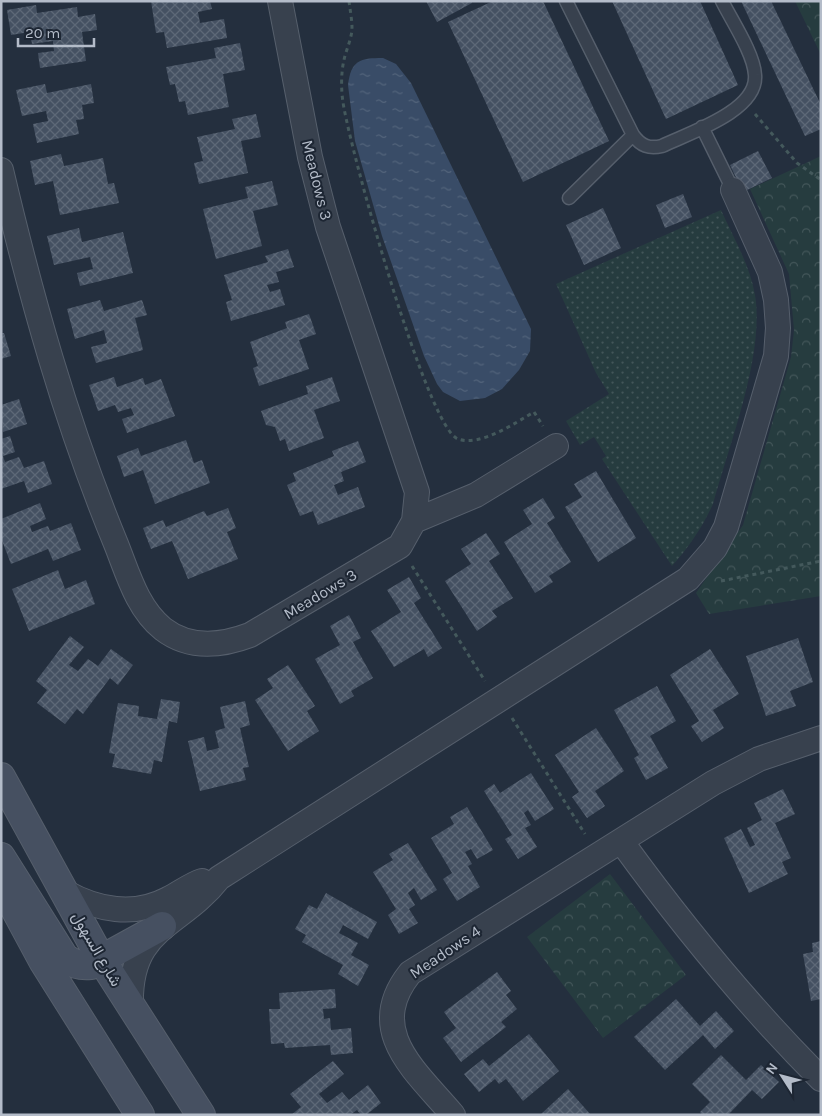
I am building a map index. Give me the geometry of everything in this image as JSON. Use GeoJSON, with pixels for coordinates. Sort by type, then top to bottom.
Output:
{"type":"FeatureCollection","features":[{"type":"Feature","properties":{"kind":"main road","name":"شارع السهول"},"geometry":{"type":"LineString","coordinates":[[1,777],[101,959],[201,1115]]}},
{"type":"Feature","properties":{"kind":"main road"},"geometry":{"type":"LineString","coordinates":[[1,857],[64,957],[81,966],[91,965],[162,926]]}},
{"type":"Feature","properties":{"kind":"main road"},"geometry":{"type":"LineString","coordinates":[[1,883],[43,960],[140,1115]]}},
{"type":"Feature","properties":{"kind":"street","name":"Meadows 3"},"geometry":{"type":"LineString","coordinates":[[1,170],[38,315],[83,457],[137,596],[148,615],[164,630],[184,640],[206,644],[228,643],[250,635],[400,546],[414,521],[417,492],[328,227],[310,157],[280,1]]}},
{"type":"Feature","properties":{"kind":"street"},"geometry":{"type":"LineString","coordinates":[[131,1008],[130,990],[140,954],[149,939],[162,926],[206,892],[219,878],[688,579],[715,548],[726,527],[776,356],[778,328],[776,300],[770,272],[733,190]]}},
{"type":"Feature","properties":{"kind":"street"},"geometry":{"type":"LineString","coordinates":[[414,521],[476,495],[556,446]]}},
{"type":"Feature","properties":{"kind":"street","name":"Meadows 4"},"geometry":{"type":"LineString","coordinates":[[453,1115],[401,1053],[393,1037],[392,1011],[400,986],[410,973],[713,783],[759,759],[821,738]]}},
{"type":"Feature","properties":{"kind":"street"},"geometry":{"type":"LineString","coordinates":[[621,841],[677,918],[734,987],[821,1079]]}},
{"type":"Feature","properties":{"kind":"street"},"geometry":{"type":"LineString","coordinates":[[65,892],[83,902],[104,908],[126,910],[147,907],[168,900],[192,885],[219,878]]}},
{"type":"Feature","properties":{"kind":"lane"},"geometry":{"type":"LineString","coordinates":[[566,1],[632,135],[646,146],[654,148],[662,146],[734,111],[745,102],[753,90],[756,76],[752,62],[722,1]]}},
{"type":"Feature","properties":{"kind":"lane"},"geometry":{"type":"LineString","coordinates":[[702,126],[733,190]]}},
{"type":"Feature","properties":{"kind":"lane"},"geometry":{"type":"LineString","coordinates":[[569,198],[632,135]]}},
{"type":"Feature","properties":{"kind":"path"},"geometry":{"type":"LineString","coordinates":[[349,1],[352,29],[343,62],[343,101],[354,158],[372,226],[420,368],[436,408],[445,427],[455,438],[466,441],[500,432],[534,412],[556,446]]}},
{"type":"Feature","properties":{"kind":"path"},"geometry":{"type":"LineString","coordinates":[[745,102],[782,147],[798,163],[821,180]]}},
{"type":"Feature","properties":{"kind":"path"},"geometry":{"type":"LineString","coordinates":[[688,579],[714,582],[821,561]]}},
{"type":"Feature","properties":{"kind":"green space"},"geometry":{"type":"Polygon","coordinates":[[[795,1],[821,1],[821,55],[795,1]]]}},
{"type":"Feature","properties":{"kind":"green space"},"geometry":{"type":"Polygon","coordinates":[[[821,156],[821,596],[709,614],[696,593],[743,525],[791,357],[794,330],[789,274],[750,189],[821,156]]]}},
{"type":"Feature","properties":{"kind":"green space"},"geometry":{"type":"Polygon","coordinates":[[[721,210],[753,284],[757,318],[755,344],[744,399],[713,504],[695,537],[672,566],[602,459],[606,456],[594,437],[580,445],[566,421],[609,394],[596,373],[556,284],[721,210]]]}},
{"type":"Feature","properties":{"kind":"green space"},"geometry":{"type":"Polygon","coordinates":[[[610,874],[686,975],[603,1038],[527,937],[610,874]]]}},
{"type":"Feature","properties":{"kind":"water"},"geometry":{"type":"Polygon","coordinates":[[[383,58],[396,64],[411,83],[531,329],[530,351],[519,370],[502,389],[485,398],[460,401],[443,392],[437,384],[424,356],[382,236],[355,141],[348,85],[354,65],[363,60],[383,58]]]}},
{"type":"Feature","properties":{"kind":"building"},"geometry":{"type":"Polygon","coordinates":[[[151,1],[210,1],[212,9],[198,12],[200,23],[224,19],[227,38],[167,48],[164,32],[156,33],[151,1]]]}},
{"type":"Feature","properties":{"kind":"building"},"geometry":{"type":"Polygon","coordinates":[[[426,1],[471,1],[472,3],[437,22],[426,1]]]}},
{"type":"Feature","properties":{"kind":"building"},"geometry":{"type":"Polygon","coordinates":[[[493,1],[543,1],[609,141],[523,182],[448,22],[493,1]]]}},
{"type":"Feature","properties":{"kind":"building"},"geometry":{"type":"Polygon","coordinates":[[[612,1],[700,1],[738,85],[666,119],[612,1]]]}},
{"type":"Feature","properties":{"kind":"building"},"geometry":{"type":"Polygon","coordinates":[[[741,1],[771,1],[821,105],[821,129],[805,136],[741,1]]]}},
{"type":"Feature","properties":{"kind":"building"},"geometry":{"type":"Polygon","coordinates":[[[36,5],[37,13],[77,7],[78,17],[95,14],[97,30],[82,32],[86,61],[40,68],[38,53],[54,51],[53,41],[32,44],[30,32],[11,35],[7,10],[36,5]]]}},
{"type":"Feature","properties":{"kind":"building"},"geometry":{"type":"Polygon","coordinates":[[[240,43],[245,70],[223,74],[229,107],[188,115],[185,101],[179,102],[175,84],[170,85],[166,67],[216,58],[214,48],[240,43]]]}},
{"type":"Feature","properties":{"kind":"building"},"geometry":{"type":"Polygon","coordinates":[[[45,84],[47,93],[91,84],[94,103],[82,105],[84,119],[76,120],[79,134],[37,143],[33,124],[48,121],[46,111],[22,116],[16,90],[45,84]]]}},
{"type":"Feature","properties":{"kind":"building"},"geometry":{"type":"Polygon","coordinates":[[[256,114],[261,137],[241,141],[248,173],[199,184],[194,163],[203,161],[197,137],[235,129],[232,119],[256,114]]]}},
{"type":"Feature","properties":{"kind":"building"},"geometry":{"type":"Polygon","coordinates":[[[758,151],[772,178],[743,192],[730,165],[758,151]]]}},
{"type":"Feature","properties":{"kind":"building"},"geometry":{"type":"Polygon","coordinates":[[[61,154],[64,166],[103,158],[108,184],[114,183],[119,203],[60,215],[53,181],[35,185],[30,161],[61,154]]]}},
{"type":"Feature","properties":{"kind":"building"},"geometry":{"type":"Polygon","coordinates":[[[272,181],[278,205],[253,211],[262,246],[216,259],[203,209],[248,198],[245,187],[272,181]]]}},
{"type":"Feature","properties":{"kind":"building"},"geometry":{"type":"Polygon","coordinates":[[[683,194],[692,217],[665,228],[656,205],[683,194]]]}},
{"type":"Feature","properties":{"kind":"building"},"geometry":{"type":"Polygon","coordinates":[[[603,208],[621,248],[584,265],[566,225],[603,208]]]}},
{"type":"Feature","properties":{"kind":"building"},"geometry":{"type":"Polygon","coordinates":[[[79,228],[82,242],[123,232],[133,273],[80,286],[77,273],[93,269],[90,257],[54,265],[47,236],[79,228]]]}},
{"type":"Feature","properties":{"kind":"building"},"geometry":{"type":"Polygon","coordinates":[[[288,249],[294,267],[276,272],[279,282],[267,285],[270,292],[280,289],[285,305],[231,321],[226,302],[232,300],[224,275],[268,262],[265,256],[288,249]]]}},
{"type":"Feature","properties":{"kind":"building"},"geometry":{"type":"Polygon","coordinates":[[[100,300],[104,311],[142,300],[147,315],[135,318],[143,350],[96,363],[91,347],[107,343],[104,330],[75,339],[67,309],[100,300]]]}},
{"type":"Feature","properties":{"kind":"building"},"geometry":{"type":"Polygon","coordinates":[[[309,314],[316,334],[299,340],[309,369],[259,386],[253,368],[258,366],[250,342],[287,328],[285,322],[309,314]]]}},
{"type":"Feature","properties":{"kind":"building"},"geometry":{"type":"Polygon","coordinates":[[[1,333],[4,333],[11,356],[1,359],[1,333]]]}},
{"type":"Feature","properties":{"kind":"building"},"geometry":{"type":"Polygon","coordinates":[[[114,377],[117,387],[143,378],[145,385],[161,379],[175,416],[127,433],[122,419],[134,415],[131,408],[118,412],[115,405],[98,411],[89,385],[114,377]]]}},
{"type":"Feature","properties":{"kind":"building"},"geometry":{"type":"Polygon","coordinates":[[[332,377],[340,401],[314,410],[324,438],[289,451],[285,439],[280,441],[275,427],[266,425],[261,411],[308,394],[306,386],[332,377]]]}},
{"type":"Feature","properties":{"kind":"building"},"geometry":{"type":"Polygon","coordinates":[[[19,399],[27,424],[3,432],[1,405],[19,399]]]}},
{"type":"Feature","properties":{"kind":"building"},"geometry":{"type":"Polygon","coordinates":[[[10,436],[15,452],[3,456],[5,462],[19,457],[24,468],[44,461],[52,484],[28,493],[24,481],[1,489],[1,439],[10,436]]]}},
{"type":"Feature","properties":{"kind":"building"},"geometry":{"type":"Polygon","coordinates":[[[186,440],[194,463],[202,460],[210,483],[155,504],[143,470],[124,477],[117,456],[138,448],[141,456],[186,440]]]}},
{"type":"Feature","properties":{"kind":"building"},"geometry":{"type":"Polygon","coordinates":[[[358,441],[366,462],[341,472],[344,481],[334,485],[338,495],[358,487],[365,507],[318,525],[313,511],[300,516],[287,485],[296,481],[293,473],[334,456],[332,451],[358,441]]]}},
{"type":"Feature","properties":{"kind":"building"},"geometry":{"type":"Polygon","coordinates":[[[596,471],[636,538],[598,562],[565,507],[582,497],[574,484],[596,471]]]}},
{"type":"Feature","properties":{"kind":"building"},"geometry":{"type":"Polygon","coordinates":[[[543,498],[555,518],[547,523],[571,562],[549,576],[553,582],[535,593],[504,542],[532,524],[523,510],[543,498]]]}},
{"type":"Feature","properties":{"kind":"building"},"geometry":{"type":"Polygon","coordinates":[[[40,503],[46,519],[30,526],[32,532],[48,526],[50,531],[71,523],[81,550],[53,561],[48,549],[11,564],[1,538],[1,519],[40,503]]]}},
{"type":"Feature","properties":{"kind":"building"},"geometry":{"type":"Polygon","coordinates":[[[228,508],[236,528],[227,532],[238,559],[188,579],[172,541],[151,549],[143,528],[163,520],[166,527],[204,511],[207,516],[228,508]]]}},
{"type":"Feature","properties":{"kind":"building"},"geometry":{"type":"Polygon","coordinates":[[[486,533],[500,554],[489,561],[513,598],[492,611],[497,617],[477,631],[445,581],[471,564],[461,549],[486,533]]]}},
{"type":"Feature","properties":{"kind":"building"},"geometry":{"type":"Polygon","coordinates":[[[58,570],[65,589],[86,580],[95,604],[29,631],[12,589],[58,570]]]}},
{"type":"Feature","properties":{"kind":"building"},"geometry":{"type":"Polygon","coordinates":[[[409,577],[421,598],[414,603],[442,648],[428,657],[424,649],[394,667],[371,631],[401,612],[387,590],[409,577]]]}},
{"type":"Feature","properties":{"kind":"building"},"geometry":{"type":"Polygon","coordinates":[[[349,615],[361,638],[353,642],[373,678],[351,691],[354,696],[340,704],[315,659],[340,645],[330,626],[349,615]]]}},
{"type":"Feature","properties":{"kind":"building"},"geometry":{"type":"Polygon","coordinates":[[[70,636],[84,647],[69,665],[78,671],[88,659],[98,666],[111,649],[133,665],[118,685],[110,678],[83,714],[77,709],[65,724],[37,703],[47,690],[36,681],[70,636]]]}},
{"type":"Feature","properties":{"kind":"building"},"geometry":{"type":"Polygon","coordinates":[[[798,638],[813,682],[790,691],[796,706],[766,716],[746,656],[798,638]]]}},
{"type":"Feature","properties":{"kind":"building"},"geometry":{"type":"Polygon","coordinates":[[[710,649],[739,694],[713,710],[724,728],[702,742],[691,726],[699,721],[670,675],[710,649]]]}},
{"type":"Feature","properties":{"kind":"building"},"geometry":{"type":"Polygon","coordinates":[[[288,665],[315,706],[307,711],[319,731],[288,751],[255,700],[273,688],[267,679],[288,665]]]}},
{"type":"Feature","properties":{"kind":"building"},"geometry":{"type":"Polygon","coordinates":[[[657,686],[676,721],[650,736],[668,768],[646,780],[634,758],[639,755],[614,710],[657,686]]]}},
{"type":"Feature","properties":{"kind":"building"},"geometry":{"type":"Polygon","coordinates":[[[161,699],[180,702],[177,723],[169,721],[162,762],[154,760],[151,774],[112,767],[115,754],[109,753],[118,703],[139,706],[138,716],[157,719],[161,699]]]}},
{"type":"Feature","properties":{"kind":"building"},"geometry":{"type":"Polygon","coordinates":[[[245,701],[250,725],[240,728],[249,767],[243,768],[246,780],[200,791],[188,741],[204,737],[207,751],[219,748],[215,731],[225,728],[220,707],[245,701]]]}},
{"type":"Feature","properties":{"kind":"building"},"geometry":{"type":"Polygon","coordinates":[[[596,728],[624,771],[595,791],[605,806],[587,818],[572,797],[579,792],[555,755],[596,728]]]}},
{"type":"Feature","properties":{"kind":"building"},"geometry":{"type":"Polygon","coordinates":[[[531,773],[554,809],[535,821],[528,810],[524,813],[531,825],[525,828],[537,847],[518,859],[505,839],[512,835],[484,791],[494,784],[500,793],[531,773]]]}},
{"type":"Feature","properties":{"kind":"building"},"geometry":{"type":"Polygon","coordinates":[[[783,789],[795,814],[775,823],[791,858],[782,862],[788,874],[749,893],[724,838],[741,829],[750,847],[755,845],[747,828],[762,820],[754,803],[783,789]]]}},
{"type":"Feature","properties":{"kind":"building"},"geometry":{"type":"Polygon","coordinates":[[[467,807],[493,850],[477,859],[471,849],[465,852],[472,864],[468,866],[480,887],[457,901],[443,879],[452,873],[431,838],[454,824],[450,817],[467,807]]]}},
{"type":"Feature","properties":{"kind":"building"},"geometry":{"type":"Polygon","coordinates":[[[408,843],[437,890],[421,900],[414,888],[408,893],[415,905],[409,909],[418,923],[399,934],[388,915],[396,909],[373,872],[393,860],[389,854],[408,843]]]}},
{"type":"Feature","properties":{"kind":"building"},"geometry":{"type":"Polygon","coordinates":[[[326,893],[377,922],[368,939],[343,925],[339,933],[358,943],[351,955],[369,965],[358,986],[338,974],[343,965],[302,942],[306,935],[295,929],[309,905],[317,909],[326,893]]]}},
{"type":"Feature","properties":{"kind":"building"},"geometry":{"type":"Polygon","coordinates":[[[821,941],[821,999],[811,1001],[803,954],[813,952],[812,943],[821,941]]]}},
{"type":"Feature","properties":{"kind":"building"},"geometry":{"type":"Polygon","coordinates":[[[497,972],[511,991],[506,995],[517,1009],[501,1022],[506,1027],[461,1062],[443,1038],[456,1028],[444,1012],[497,972]]]}},
{"type":"Feature","properties":{"kind":"building"},"geometry":{"type":"Polygon","coordinates":[[[335,989],[336,1008],[323,1009],[324,1019],[330,1018],[331,1030],[351,1028],[353,1053],[331,1055],[330,1045],[285,1048],[284,1043],[271,1044],[269,1009],[280,1009],[279,993],[335,989]]]}},
{"type":"Feature","properties":{"kind":"building"},"geometry":{"type":"Polygon","coordinates":[[[676,999],[700,1026],[716,1011],[734,1031],[715,1049],[703,1035],[665,1070],[634,1037],[676,999]]]}},
{"type":"Feature","properties":{"kind":"building"},"geometry":{"type":"Polygon","coordinates":[[[529,1034],[559,1071],[523,1101],[506,1079],[499,1084],[495,1079],[479,1092],[464,1074],[483,1059],[489,1066],[529,1034]]]}},
{"type":"Feature","properties":{"kind":"building"},"geometry":{"type":"Polygon","coordinates":[[[721,1055],[746,1080],[761,1065],[779,1082],[762,1099],[752,1090],[728,1115],[702,1115],[700,1112],[710,1102],[692,1084],[721,1055]]]}},
{"type":"Feature","properties":{"kind":"building"},"geometry":{"type":"Polygon","coordinates":[[[333,1061],[344,1074],[319,1094],[327,1103],[342,1092],[349,1100],[368,1085],[381,1103],[366,1115],[361,1115],[357,1110],[350,1115],[291,1115],[301,1107],[290,1094],[333,1061]]]}},
{"type":"Feature","properties":{"kind":"building"},"geometry":{"type":"Polygon","coordinates":[[[568,1089],[591,1115],[540,1115],[568,1089]]]}}]}
